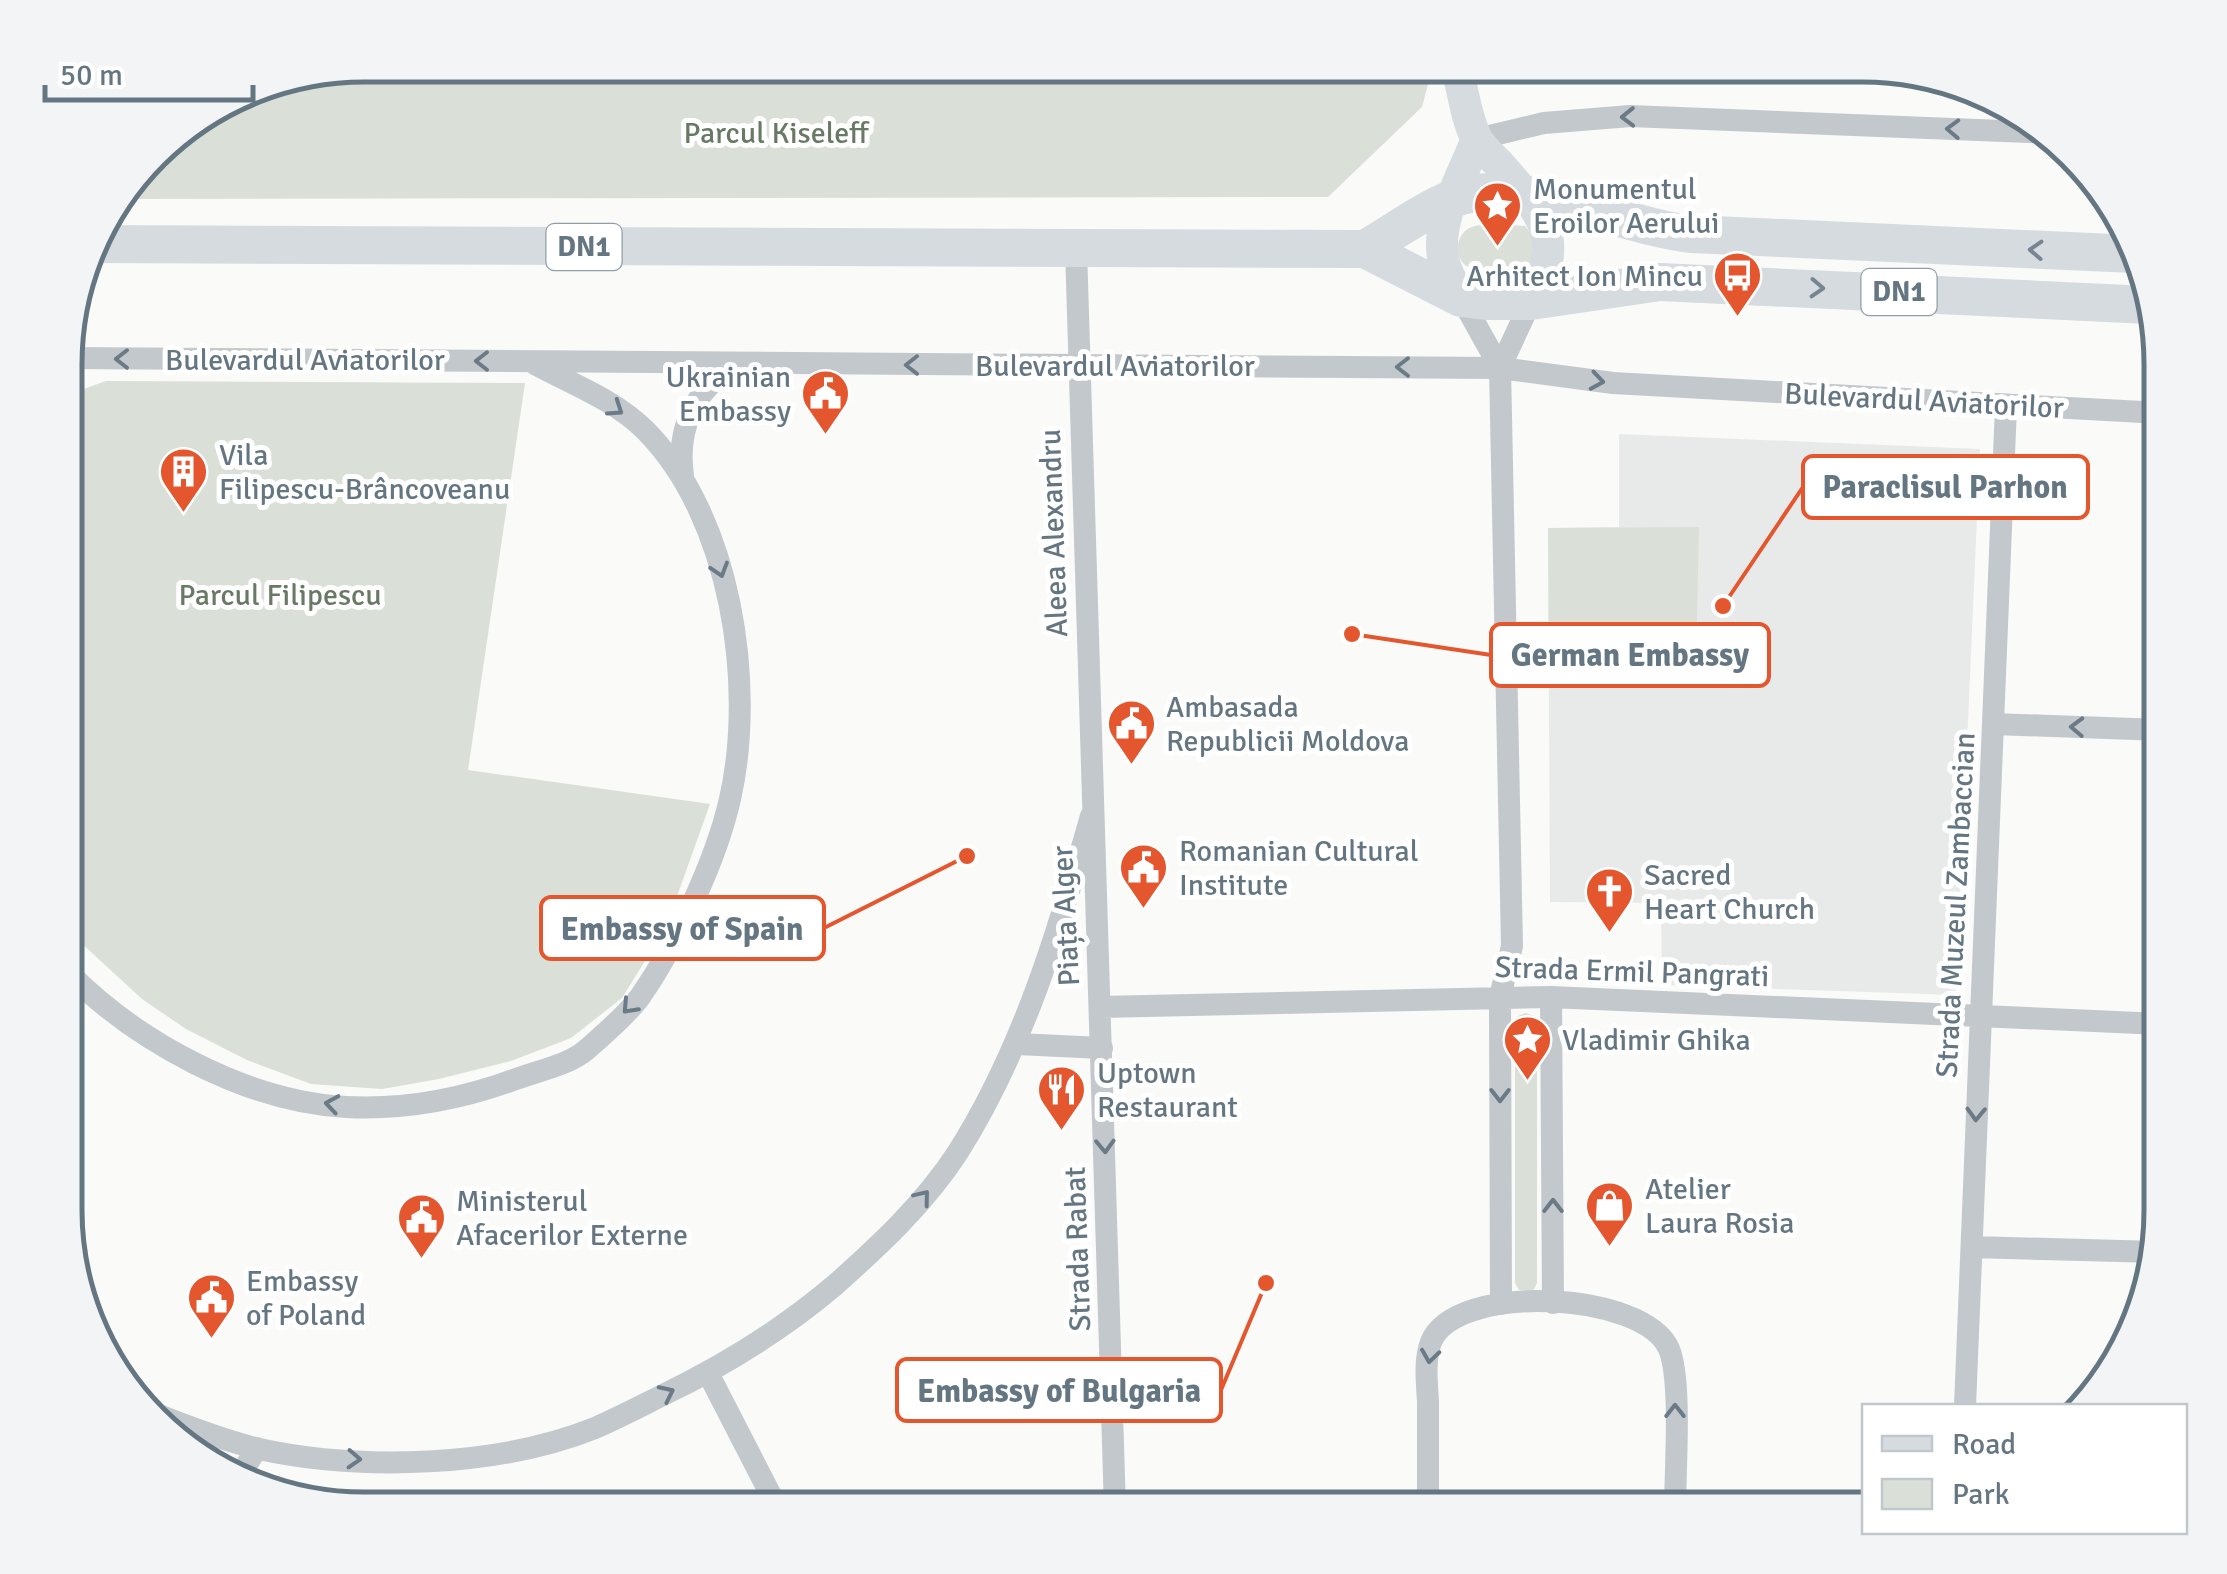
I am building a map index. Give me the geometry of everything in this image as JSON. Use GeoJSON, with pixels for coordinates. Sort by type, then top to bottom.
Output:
{"type":"FeatureCollection","features":[{"type":"Feature","properties":{"kind":"main road"},"geometry":{"type":"LineString","coordinates":[[1461,83],[1477,140],[1524,193],[1548,230],[1550,246],[1542,280],[1531,301]]}},
{"type":"Feature","properties":{"kind":"main road"},"geometry":{"type":"LineString","coordinates":[[1461,298],[1444,262],[1442,244],[1453,198],[1477,140]]}},
{"type":"Feature","properties":{"kind":"main road"},"geometry":{"type":"LineString","coordinates":[[1365,248],[1453,198],[1524,193]]}},
{"type":"Feature","properties":{"kind":"main road","name":"DN1"},"geometry":{"type":"LineString","coordinates":[[1524,193],[1649,228],[1692,234],[2122,253]]}},
{"type":"Feature","properties":{"kind":"main road","name":"DN1"},"geometry":{"type":"LineString","coordinates":[[110,244],[1365,248],[1461,298],[1531,301],[1649,284],[1730,284],[2138,304]]}},
{"type":"Feature","properties":{"kind":"street"},"geometry":{"type":"LineString","coordinates":[[1477,140],[1544,123],[1630,116],[2021,132]]}},
{"type":"Feature","properties":{"kind":"street","name":"Aleea Alexandru"},"geometry":{"type":"LineString","coordinates":[[1076,249],[1092,816]]}},
{"type":"Feature","properties":{"kind":"street"},"geometry":{"type":"LineString","coordinates":[[1461,298],[1500,368]]}},
{"type":"Feature","properties":{"kind":"street"},"geometry":{"type":"LineString","coordinates":[[1501,1304],[1500,997],[1512,946],[1500,368],[1531,301]]}},
{"type":"Feature","properties":{"kind":"street","name":"Bulevardul Aviatorilor"},"geometry":{"type":"LineString","coordinates":[[83,358],[1500,368],[1613,384],[2144,412]]}},
{"type":"Feature","properties":{"kind":"street"},"geometry":{"type":"LineString","coordinates":[[83,987],[140,1032],[191,1061],[267,1092],[344,1107],[420,1105],[495,1086],[582,1054],[638,1000],[692,907],[730,800],[741,702],[725,584],[701,512],[684,480],[643,428],[592,394],[530,361]]}},
{"type":"Feature","properties":{"kind":"street"},"geometry":{"type":"LineString","coordinates":[[684,480],[680,457],[695,404],[712,380],[736,364]]}},
{"type":"Feature","properties":{"kind":"street","name":"Strada Muzeul Zambaccian"},"geometry":{"type":"LineString","coordinates":[[1965,1404],[2006,406]]}},
{"type":"Feature","properties":{"kind":"street"},"geometry":{"type":"LineString","coordinates":[[1994,724],[2144,729]]}},
{"type":"Feature","properties":{"kind":"street","name":"Piața Alger"},"geometry":{"type":"LineString","coordinates":[[1092,816],[1102,1048]]}},
{"type":"Feature","properties":{"kind":"street","name":"Piața Alger"},"geometry":{"type":"LineString","coordinates":[[1017,1044],[1092,816]]}},
{"type":"Feature","properties":{"kind":"street"},"geometry":{"type":"LineString","coordinates":[[1512,946],[1526,976],[1551,996],[1553,1303]]}},
{"type":"Feature","properties":{"kind":"street","name":"Strada Ermil Pangrati"},"geometry":{"type":"LineString","coordinates":[[1100,1008],[1551,996],[2144,1023]]}},
{"type":"Feature","properties":{"kind":"street"},"geometry":{"type":"LineString","coordinates":[[176,1420],[257,1448],[363,1460],[442,1459],[509,1452],[594,1428],[708,1373],[768,1337],[869,1255],[920,1203],[956,1154],[1017,1044],[1102,1048]]}},
{"type":"Feature","properties":{"kind":"street","name":"Strada Rabat"},"geometry":{"type":"LineString","coordinates":[[1102,1048],[1115,1492]]}},
{"type":"Feature","properties":{"kind":"street"},"geometry":{"type":"LineString","coordinates":[[1972,1247],[2141,1252]]}},
{"type":"Feature","properties":{"kind":"street"},"geometry":{"type":"LineString","coordinates":[[1428,1492],[1428,1355],[1438,1329],[1451,1320],[1501,1304],[1553,1303],[1587,1304],[1636,1318],[1655,1329],[1669,1349],[1674,1374],[1675,1492]]}},
{"type":"Feature","properties":{"kind":"street"},"geometry":{"type":"LineString","coordinates":[[708,1373],[769,1491]]}},
{"type":"Feature","properties":{"kind":"street"},"geometry":{"type":"LineString","coordinates":[[247,1465],[257,1448]]}},
{"type":"Feature","properties":{"kind":"shaded area"},"geometry":{"type":"Polygon","coordinates":[[[1619,434],[1980,449],[1956,995],[1662,985],[1661,903],[1550,902],[1548,528],[1619,527],[1619,434]]]}},
{"type":"Feature","properties":{"kind":"green space","name":"Parcul Kiseleff"},"geometry":{"type":"Polygon","coordinates":[[[346,83],[1428,83],[1422,107],[1328,197],[137,199],[178,152],[223,120],[274,97],[346,83]]]}},
{"type":"Feature","properties":{"kind":"green space"},"geometry":{"type":"Polygon","coordinates":[[[1478,225],[1525,226],[1533,236],[1532,261],[1525,269],[1481,271],[1463,263],[1458,252],[1462,234],[1478,225]]]}},
{"type":"Feature","properties":{"kind":"green space","name":"Parcul Filipescu"},"geometry":{"type":"Polygon","coordinates":[[[106,381],[525,383],[468,770],[710,804],[666,927],[622,998],[571,1038],[511,1061],[382,1089],[311,1084],[247,1060],[186,1029],[142,999],[83,945],[83,389],[106,381]]]}},
{"type":"Feature","properties":{"kind":"green space"},"geometry":{"type":"Polygon","coordinates":[[[1699,527],[1696,661],[1549,661],[1548,528],[1699,527]]]}},
{"type":"Feature","properties":{"kind":"green space"},"geometry":{"type":"Polygon","coordinates":[[[1518,1016],[1534,1016],[1537,1023],[1537,1283],[1533,1291],[1519,1290],[1515,1283],[1515,1023],[1518,1016]]]}},
{"type":"Feature","properties":{"kind":"place","name":"Monumentul Eroilor Aerului"},"geometry":{"type":"Point","coordinates":[1498,248]}},
{"type":"Feature","properties":{"kind":"place","name":"Arhitect Ion Mincu"},"geometry":{"type":"Point","coordinates":[1738,318]}},
{"type":"Feature","properties":{"kind":"place","name":"Ukrainian Embassy"},"geometry":{"type":"Point","coordinates":[826,436]}},
{"type":"Feature","properties":{"kind":"place","name":"Vila Filipescu-Brâncoveanu"},"geometry":{"type":"Point","coordinates":[184,514]}},
{"type":"Feature","properties":{"kind":"place","name":"Paraclisul Parhon"},"geometry":{"type":"Point","coordinates":[1723,606]}},
{"type":"Feature","properties":{"kind":"place","name":"German Embassy"},"geometry":{"type":"Point","coordinates":[1352,634]}},
{"type":"Feature","properties":{"kind":"place","name":"Ambasada Republicii Moldova"},"geometry":{"type":"Point","coordinates":[1131,766]}},
{"type":"Feature","properties":{"kind":"place","name":"Embassy of Spain"},"geometry":{"type":"Point","coordinates":[967,856]}},
{"type":"Feature","properties":{"kind":"place","name":"Romanian Cultural Institute"},"geometry":{"type":"Point","coordinates":[1144,910]}},
{"type":"Feature","properties":{"kind":"place","name":"Sacred Heart Church"},"geometry":{"type":"Point","coordinates":[1609,934]}},
{"type":"Feature","properties":{"kind":"place","name":"Vladimir Ghika"},"geometry":{"type":"Point","coordinates":[1527,1082]}},
{"type":"Feature","properties":{"kind":"place","name":"Uptown Restaurant"},"geometry":{"type":"Point","coordinates":[1062,1132]}},
{"type":"Feature","properties":{"kind":"place","name":"Atelier Laura Rosia"},"geometry":{"type":"Point","coordinates":[1610,1248]}},
{"type":"Feature","properties":{"kind":"place","name":"Ministerul Afacerilor Externe"},"geometry":{"type":"Point","coordinates":[421,1260]}},
{"type":"Feature","properties":{"kind":"place","name":"Embassy of Bulgaria"},"geometry":{"type":"Point","coordinates":[1266,1283]}},
{"type":"Feature","properties":{"kind":"place","name":"Embassy of Poland"},"geometry":{"type":"Point","coordinates":[211,1340]}}]}
